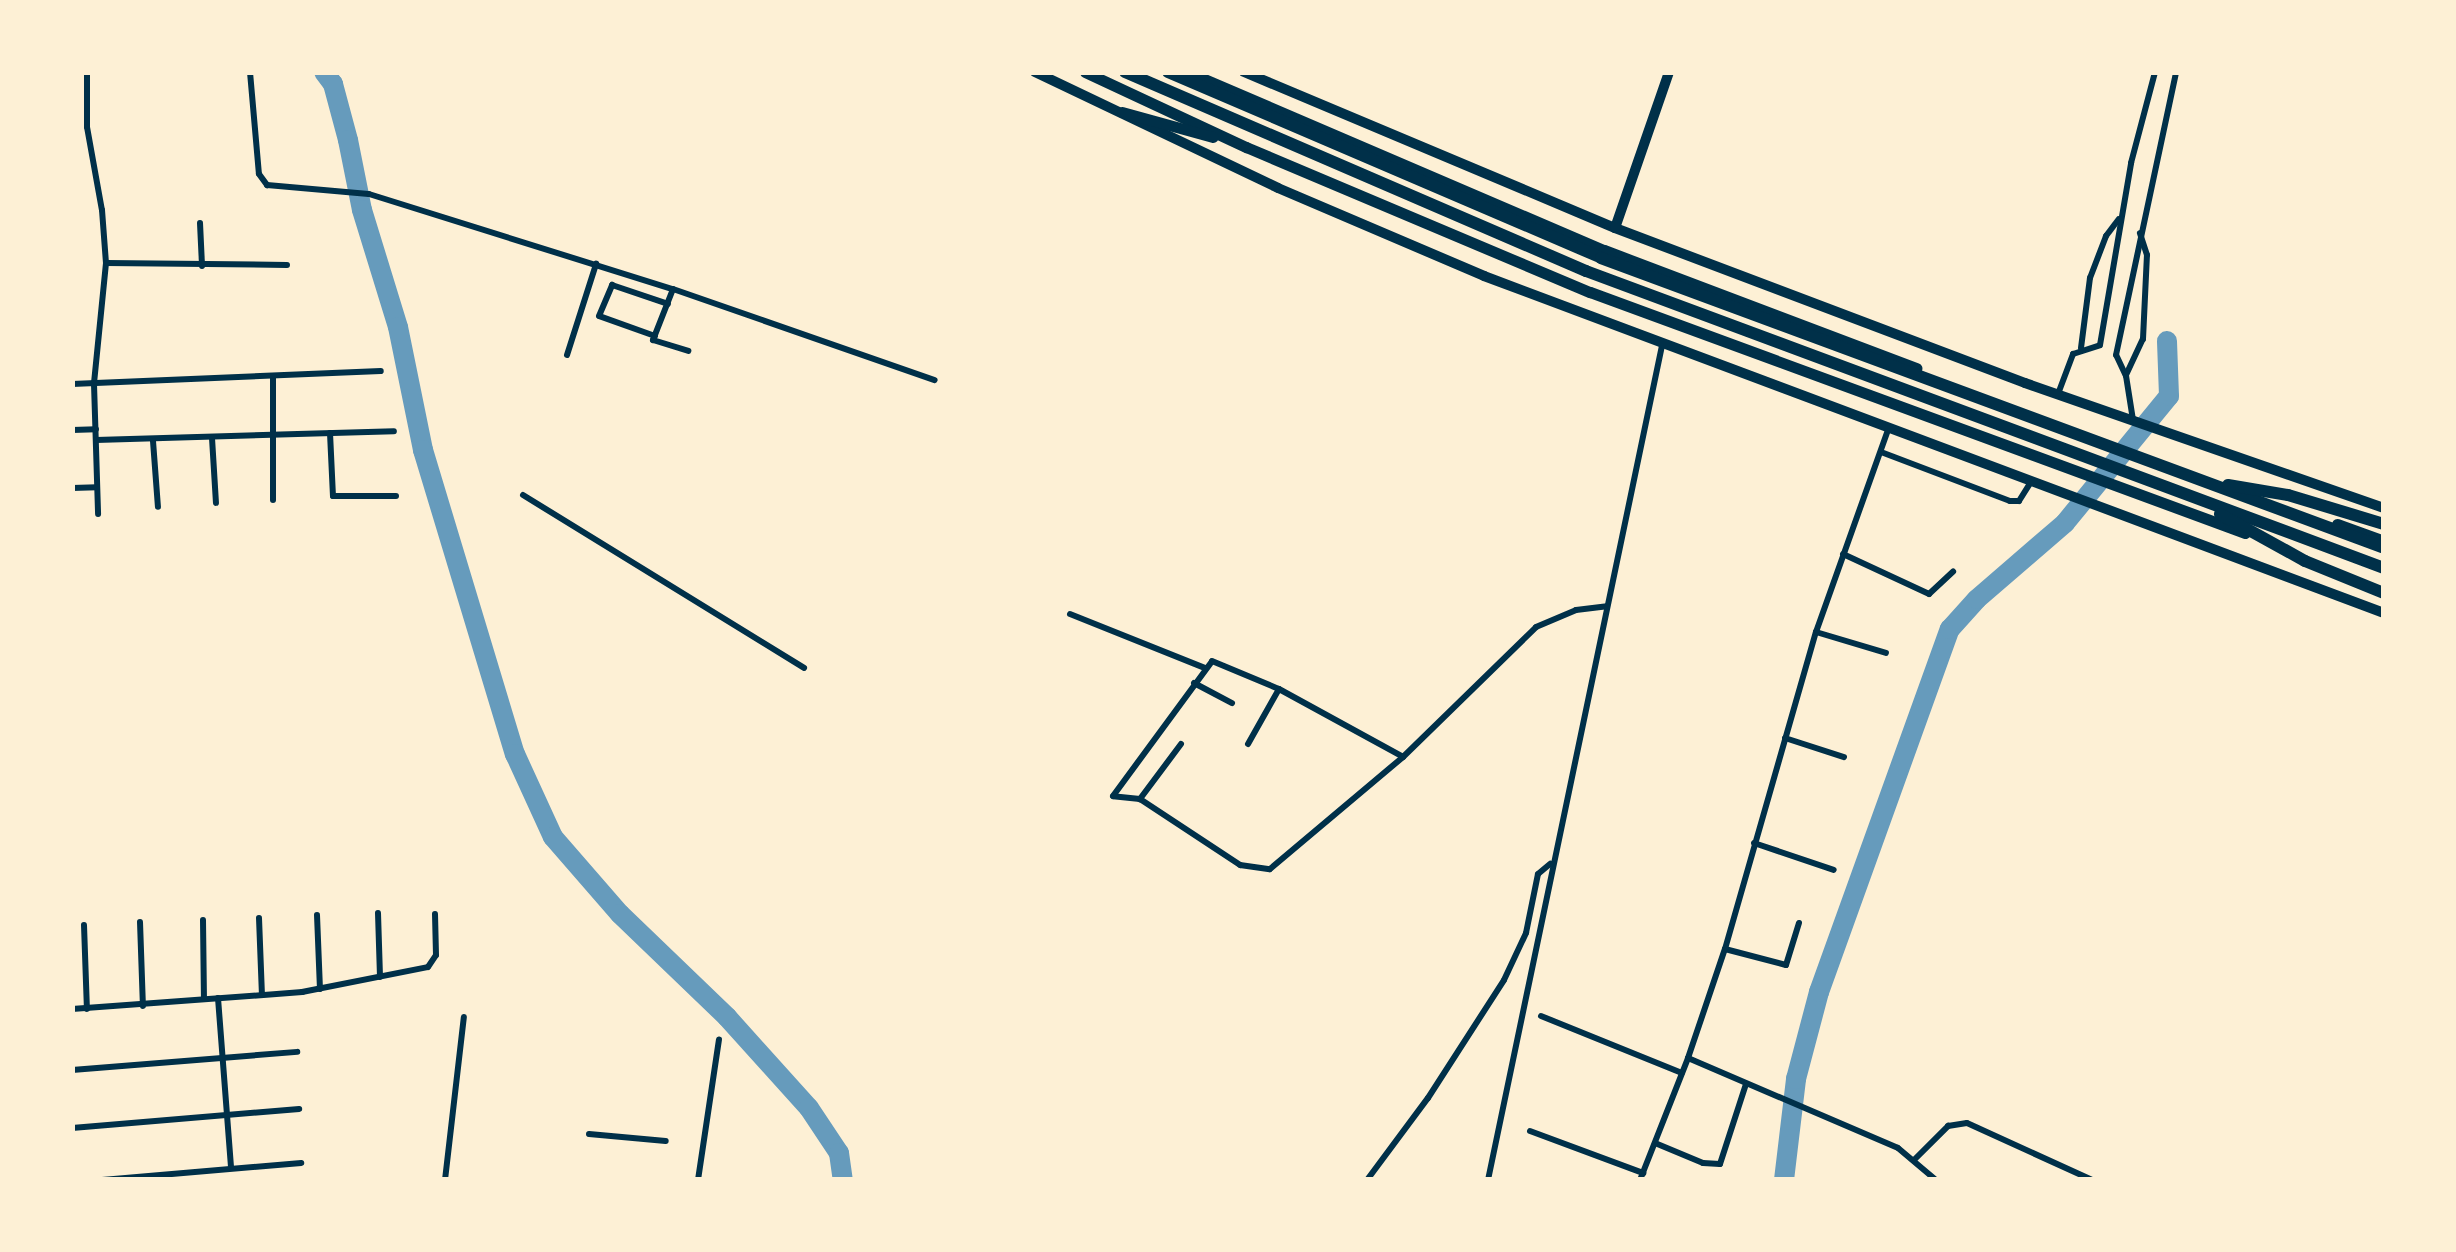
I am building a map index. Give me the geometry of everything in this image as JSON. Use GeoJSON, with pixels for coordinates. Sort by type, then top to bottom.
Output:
{"type":"FeatureCollection","features":[{"type":"Feature","properties":{"kind":"highway"},"geometry":{"type":"LineString","coordinates":[[1085,72],[1246,146],[1590,292],[2196,514],[2384,591]]}},
{"type":"Feature","properties":{"kind":"highway"},"geometry":{"type":"LineString","coordinates":[[1125,72],[1586,271],[2384,568]]}},
{"type":"Feature","properties":{"kind":"highway"},"geometry":{"type":"LineString","coordinates":[[1168,72],[1600,258],[2201,481],[2384,544]]}},
{"type":"Feature","properties":{"kind":"highway"},"geometry":{"type":"LineString","coordinates":[[1188,72],[1604,250],[2384,544]]}},
{"type":"Feature","properties":{"kind":"highway"},"geometry":{"type":"LineString","coordinates":[[1122,112],[1246,146]]}},
{"type":"Feature","properties":{"kind":"highway"},"geometry":{"type":"LineString","coordinates":[[2201,481],[2288,495],[2384,525]]}},
{"type":"Feature","properties":{"kind":"highway"},"geometry":{"type":"LineString","coordinates":[[2194,499],[2305,562],[2384,591]]}},
{"type":"Feature","properties":{"kind":"main road"},"geometry":{"type":"LineString","coordinates":[[1036,72],[1278,188],[1484,276],[1662,346],[2384,613]]}},
{"type":"Feature","properties":{"kind":"main road"},"geometry":{"type":"LineString","coordinates":[[1244,72],[1614,228],[2058,395],[2384,508]]}},
{"type":"Feature","properties":{"kind":"main road"},"geometry":{"type":"LineString","coordinates":[[1614,228],[1669,72]]}},
{"type":"Feature","properties":{"kind":"main road"},"geometry":{"type":"LineString","coordinates":[[2370,504],[2384,525]]}},
{"type":"Feature","properties":{"kind":"street"},"geometry":{"type":"LineString","coordinates":[[87,72],[86,120],[104,224],[106,263],[94,384],[98,514]]}},
{"type":"Feature","properties":{"kind":"street"},"geometry":{"type":"LineString","coordinates":[[250,72],[262,180],[272,186],[337,188],[369,194],[674,289],[934,380]]}},
{"type":"Feature","properties":{"kind":"street"},"geometry":{"type":"LineString","coordinates":[[2100,345],[2120,218],[2155,72]]}},
{"type":"Feature","properties":{"kind":"street"},"geometry":{"type":"LineString","coordinates":[[2116,355],[2176,72]]}},
{"type":"Feature","properties":{"kind":"street"},"geometry":{"type":"LineString","coordinates":[[2081,350],[2090,278],[2106,236],[2120,218]]}},
{"type":"Feature","properties":{"kind":"street"},"geometry":{"type":"LineString","coordinates":[[200,223],[202,267]]}},
{"type":"Feature","properties":{"kind":"street"},"geometry":{"type":"LineString","coordinates":[[2126,376],[2144,340],[2147,255],[2140,232]]}},
{"type":"Feature","properties":{"kind":"street"},"geometry":{"type":"LineString","coordinates":[[106,263],[288,265]]}},
{"type":"Feature","properties":{"kind":"street"},"geometry":{"type":"LineString","coordinates":[[567,355],[596,264]]}},
{"type":"Feature","properties":{"kind":"street"},"geometry":{"type":"LineString","coordinates":[[655,336],[600,316],[612,285],[668,304]]}},
{"type":"Feature","properties":{"kind":"street"},"geometry":{"type":"LineString","coordinates":[[674,289],[654,340],[688,352]]}},
{"type":"Feature","properties":{"kind":"street"},"geometry":{"type":"LineString","coordinates":[[2058,395],[2067,365],[2081,350],[2100,345],[2116,355],[2126,376],[2132,420]]}},
{"type":"Feature","properties":{"kind":"street"},"geometry":{"type":"LineString","coordinates":[[1488,1180],[1662,346]]}},
{"type":"Feature","properties":{"kind":"street"},"geometry":{"type":"LineString","coordinates":[[72,384],[380,370]]}},
{"type":"Feature","properties":{"kind":"street"},"geometry":{"type":"LineString","coordinates":[[274,376],[274,500]]}},
{"type":"Feature","properties":{"kind":"street"},"geometry":{"type":"LineString","coordinates":[[72,430],[96,429]]}},
{"type":"Feature","properties":{"kind":"street"},"geometry":{"type":"LineString","coordinates":[[96,440],[394,430]]}},
{"type":"Feature","properties":{"kind":"street"},"geometry":{"type":"LineString","coordinates":[[1530,1131],[1642,1176],[1725,949],[1816,632],[1888,430]]}},
{"type":"Feature","properties":{"kind":"street"},"geometry":{"type":"LineString","coordinates":[[330,433],[333,496],[396,496]]}},
{"type":"Feature","properties":{"kind":"street"},"geometry":{"type":"LineString","coordinates":[[212,438],[216,503]]}},
{"type":"Feature","properties":{"kind":"street"},"geometry":{"type":"LineString","coordinates":[[153,441],[158,507]]}},
{"type":"Feature","properties":{"kind":"street"},"geometry":{"type":"LineString","coordinates":[[1881,452],[2010,500],[2022,498],[2031,482]]}},
{"type":"Feature","properties":{"kind":"street"},"geometry":{"type":"LineString","coordinates":[[72,488],[98,487]]}},
{"type":"Feature","properties":{"kind":"street"},"geometry":{"type":"LineString","coordinates":[[523,495],[804,668]]}},
{"type":"Feature","properties":{"kind":"street"},"geometry":{"type":"LineString","coordinates":[[1842,554],[1930,594],[1953,572]]}},
{"type":"Feature","properties":{"kind":"street"},"geometry":{"type":"LineString","coordinates":[[1402,757],[1279,689],[1218,662],[1205,668],[1114,796],[1140,799],[1240,865],[1270,869],[1402,757],[1536,628],[1576,610],[1607,606]]}},
{"type":"Feature","properties":{"kind":"street"},"geometry":{"type":"LineString","coordinates":[[1070,614],[1205,668]]}},
{"type":"Feature","properties":{"kind":"street"},"geometry":{"type":"LineString","coordinates":[[1816,632],[1886,652]]}},
{"type":"Feature","properties":{"kind":"street"},"geometry":{"type":"LineString","coordinates":[[1194,683],[1232,702]]}},
{"type":"Feature","properties":{"kind":"street"},"geometry":{"type":"LineString","coordinates":[[1248,744],[1279,689]]}},
{"type":"Feature","properties":{"kind":"street"},"geometry":{"type":"LineString","coordinates":[[1785,738],[1844,756]]}},
{"type":"Feature","properties":{"kind":"street"},"geometry":{"type":"LineString","coordinates":[[1140,799],[1181,744]]}},
{"type":"Feature","properties":{"kind":"street"},"geometry":{"type":"LineString","coordinates":[[1754,842],[1834,870]]}},
{"type":"Feature","properties":{"kind":"street"},"geometry":{"type":"LineString","coordinates":[[1367,1180],[1417,1114],[1504,980],[1526,933],[1538,874],[1552,864]]}},
{"type":"Feature","properties":{"kind":"street"},"geometry":{"type":"LineString","coordinates":[[378,913],[380,976]]}},
{"type":"Feature","properties":{"kind":"street"},"geometry":{"type":"LineString","coordinates":[[72,1009],[320,989],[433,964],[435,914]]}},
{"type":"Feature","properties":{"kind":"street"},"geometry":{"type":"LineString","coordinates":[[317,915],[320,989]]}},
{"type":"Feature","properties":{"kind":"street"},"geometry":{"type":"LineString","coordinates":[[259,918],[262,995]]}},
{"type":"Feature","properties":{"kind":"street"},"geometry":{"type":"LineString","coordinates":[[203,920],[204,1000]]}},
{"type":"Feature","properties":{"kind":"street"},"geometry":{"type":"LineString","coordinates":[[140,922],[143,1006]]}},
{"type":"Feature","properties":{"kind":"street"},"geometry":{"type":"LineString","coordinates":[[1725,949],[1786,964],[1799,923]]}},
{"type":"Feature","properties":{"kind":"street"},"geometry":{"type":"LineString","coordinates":[[84,925],[87,1009]]}},
{"type":"Feature","properties":{"kind":"street"},"geometry":{"type":"LineString","coordinates":[[218,998],[231,1168]]}},
{"type":"Feature","properties":{"kind":"street"},"geometry":{"type":"LineString","coordinates":[[1541,1016],[1682,1073]]}},
{"type":"Feature","properties":{"kind":"street"},"geometry":{"type":"LineString","coordinates":[[445,1180],[464,1017]]}},
{"type":"Feature","properties":{"kind":"street"},"geometry":{"type":"LineString","coordinates":[[698,1180],[719,1040]]}},
{"type":"Feature","properties":{"kind":"street"},"geometry":{"type":"LineString","coordinates":[[72,1070],[297,1052]]}},
{"type":"Feature","properties":{"kind":"street"},"geometry":{"type":"LineString","coordinates":[[1688,1058],[1916,1159],[1936,1180]]}},
{"type":"Feature","properties":{"kind":"street"},"geometry":{"type":"LineString","coordinates":[[1655,1143],[1703,1163],[1720,1164],[1746,1083]]}},
{"type":"Feature","properties":{"kind":"street"},"geometry":{"type":"LineString","coordinates":[[72,1128],[299,1109]]}},
{"type":"Feature","properties":{"kind":"street"},"geometry":{"type":"LineString","coordinates":[[1916,1159],[1948,1126],[1967,1123],[2092,1180]]}},
{"type":"Feature","properties":{"kind":"street"},"geometry":{"type":"LineString","coordinates":[[589,1134],[666,1142]]}},
{"type":"Feature","properties":{"kind":"street"},"geometry":{"type":"LineString","coordinates":[[102,1180],[301,1164]]}},
{"type":"Feature","properties":{"kind":"waterway"},"geometry":{"type":"LineString","coordinates":[[324,72],[333,84],[362,210],[398,327],[423,450],[515,754],[553,837],[620,914],[727,1017],[809,1108],[839,1153],[843,1180]]}},
{"type":"Feature","properties":{"kind":"waterway"},"geometry":{"type":"LineString","coordinates":[[1784,1180],[1796,1079],[1819,992],[1950,629],[1977,599],[2065,523],[2169,396],[2167,341]]}}]}
